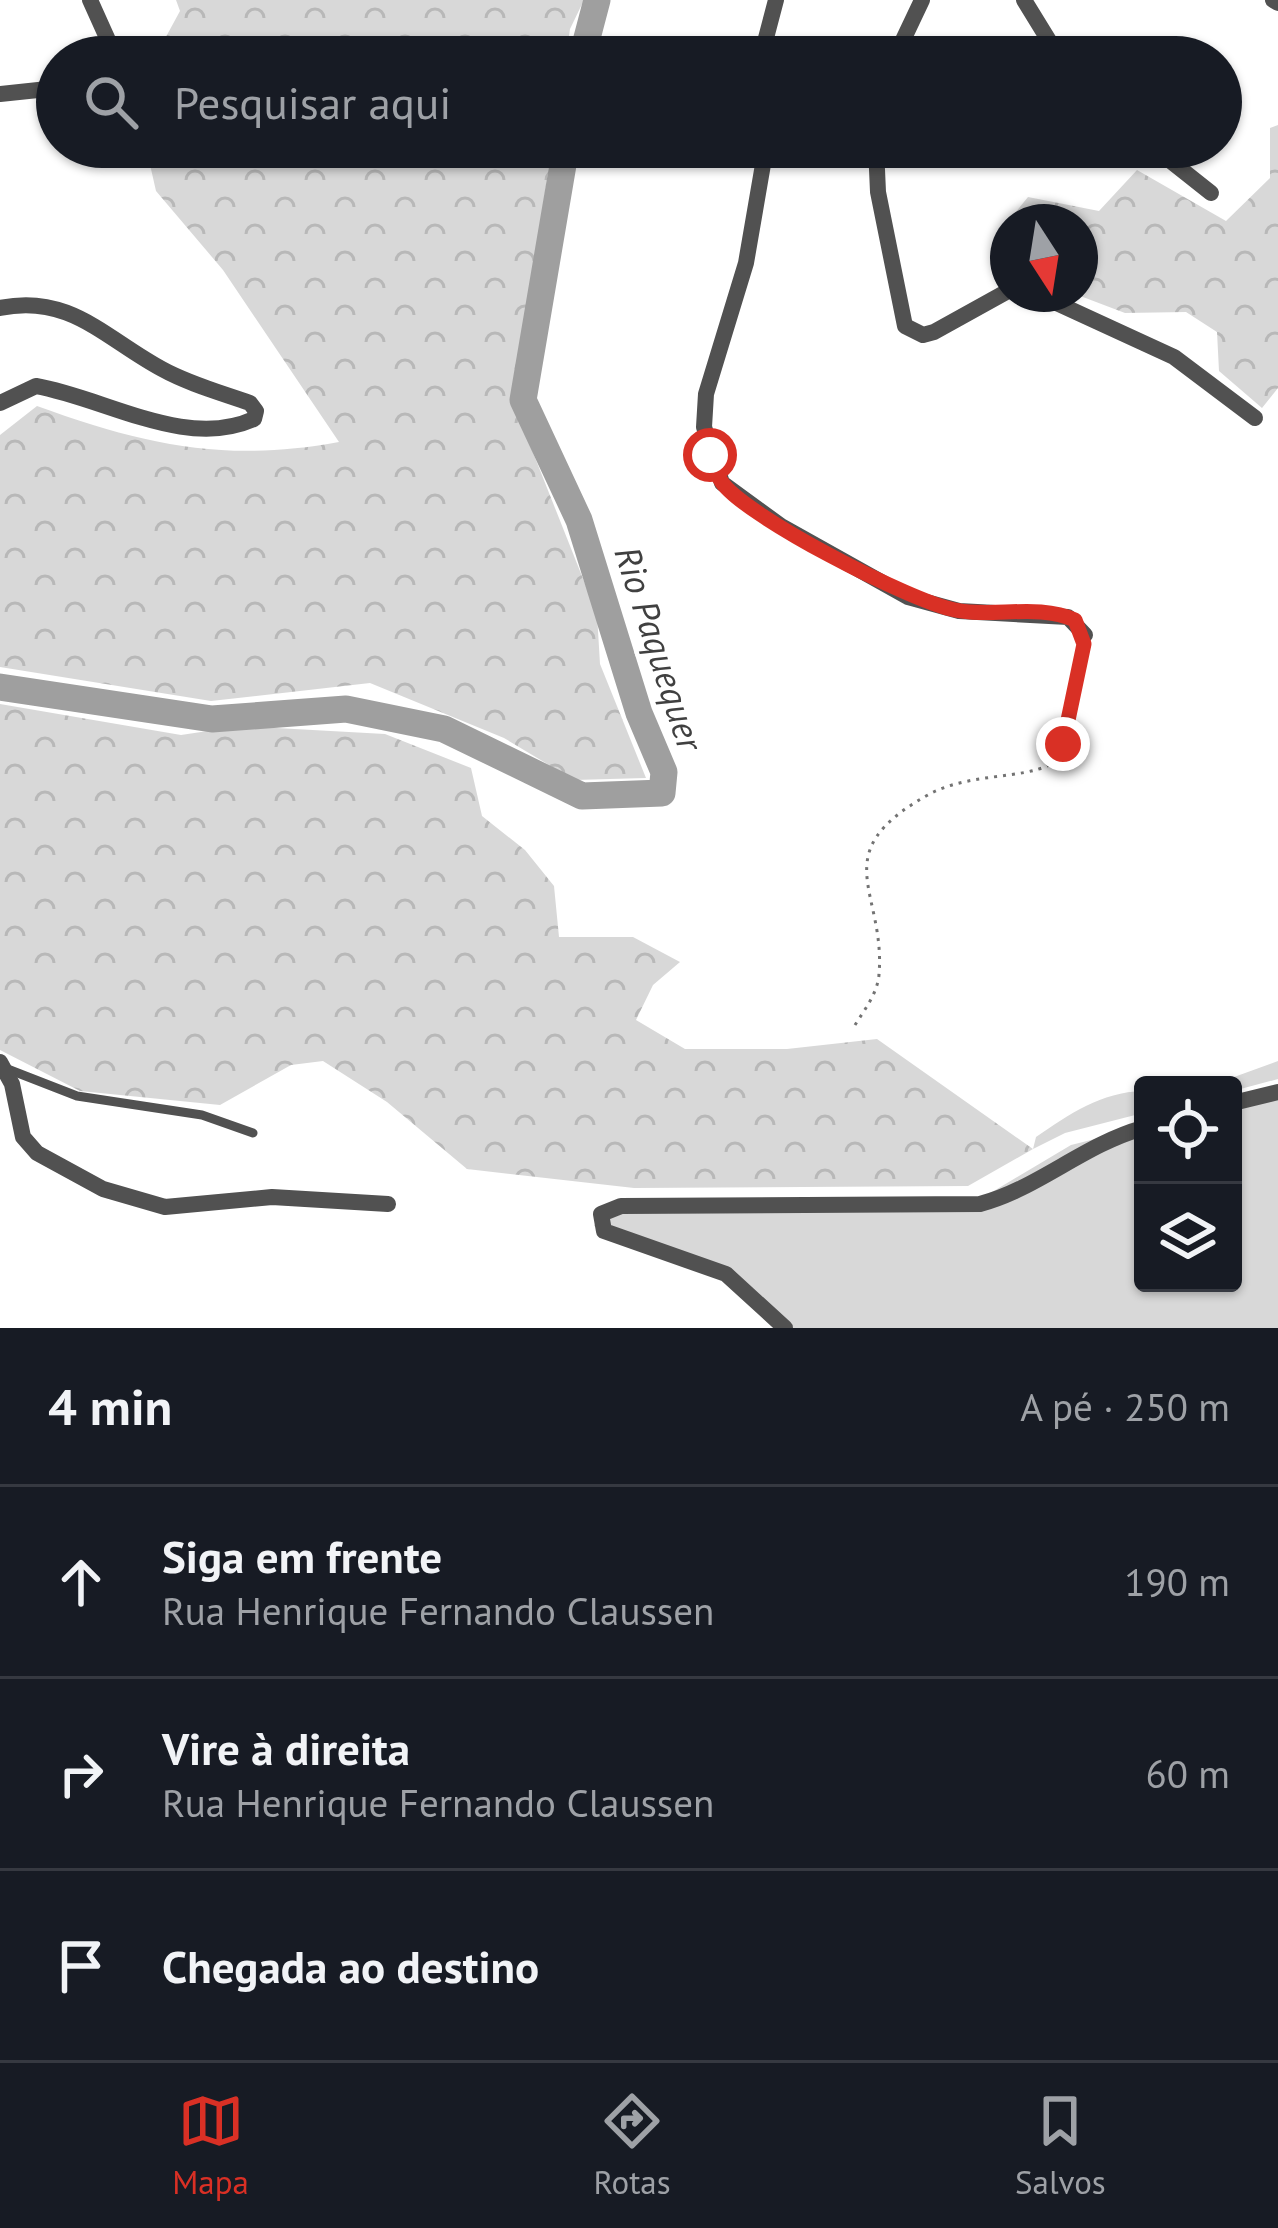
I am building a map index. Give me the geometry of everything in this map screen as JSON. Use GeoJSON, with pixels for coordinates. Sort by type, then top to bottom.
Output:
{"type":"FeatureCollection","features":[{"type":"Feature","properties":{"kind":"street"},"geometry":{"type":"LineString","coordinates":[[90,0],[106,36]]}},
{"type":"Feature","properties":{"kind":"street"},"geometry":{"type":"LineString","coordinates":[[767,36],[776,0]]}},
{"type":"Feature","properties":{"kind":"street"},"geometry":{"type":"LineString","coordinates":[[905,36],[922,0]]}},
{"type":"Feature","properties":{"kind":"street"},"geometry":{"type":"LineString","coordinates":[[1024,0],[1046,36]]}},
{"type":"Feature","properties":{"kind":"street"},"geometry":{"type":"LineString","coordinates":[[0,94],[36,90]]}},
{"type":"Feature","properties":{"kind":"street"},"geometry":{"type":"LineString","coordinates":[[762,168],[746,263],[706,394],[704,427],[722,483],[749,507],[908,597],[959,611],[1068,616],[1085,635]]}},
{"type":"Feature","properties":{"kind":"street"},"geometry":{"type":"LineString","coordinates":[[877,168],[905,326],[922,335],[934,332],[990,301]]}},
{"type":"Feature","properties":{"kind":"street"},"geometry":{"type":"LineString","coordinates":[[1179,168],[1211,193]]}},
{"type":"Feature","properties":{"kind":"street"},"geometry":{"type":"LineString","coordinates":[[0,308],[27,302],[64,309],[163,370],[250,403],[256,411],[254,418],[238,426],[201,430],[36,386],[0,403]]}},
{"type":"Feature","properties":{"kind":"street"},"geometry":{"type":"LineString","coordinates":[[1076,312],[1174,357],[1256,418]]}},
{"type":"Feature","properties":{"kind":"street"},"geometry":{"type":"LineString","coordinates":[[3,1065],[23,1137],[37,1153],[103,1189],[145,1204],[186,1207],[272,1197],[388,1204]]}},
{"type":"Feature","properties":{"kind":"street"},"geometry":{"type":"LineString","coordinates":[[1242,1101],[1278,1092]]}},
{"type":"Feature","properties":{"kind":"street"},"geometry":{"type":"LineString","coordinates":[[785,1328],[726,1274],[604,1232],[601,1214],[621,1206],[980,1204],[1024,1188],[1096,1144],[1134,1131]]}},
{"type":"Feature","properties":{"kind":"lane"},"geometry":{"type":"LineString","coordinates":[[3,1065],[77,1096],[202,1115],[254,1133]]}},
{"type":"Feature","properties":{"kind":"path"},"geometry":{"type":"LineString","coordinates":[[855,1025],[879,977],[866,881],[878,833],[892,818],[955,783],[1051,764],[1069,722],[1085,635]]}},
{"type":"Feature","properties":{"kind":"green space"},"geometry":{"type":"Polygon","coordinates":[[[176,0],[584,0],[569,36],[166,36],[180,11],[176,0]]]}},
{"type":"Feature","properties":{"kind":"green space"},"geometry":{"type":"Polygon","coordinates":[[[1278,125],[1278,388],[1262,408],[1219,371],[1217,332],[1186,312],[1125,313],[1098,303],[1098,211],[1137,170],[1226,221],[1270,178],[1270,128],[1278,125]]]}},
{"type":"Feature","properties":{"kind":"green space"},"geometry":{"type":"Polygon","coordinates":[[[151,168],[549,168],[513,402],[597,614],[600,664],[646,778],[574,780],[504,738],[370,683],[211,701],[0,667],[0,435],[37,406],[114,431],[186,446],[259,451],[339,442],[223,270],[156,191],[151,168]]]}},
{"type":"Feature","properties":{"kind":"green space"},"geometry":{"type":"Polygon","coordinates":[[[1028,197],[1064,204],[1022,204],[1028,197]]]}},
{"type":"Feature","properties":{"kind":"green space"},"geometry":{"type":"Polygon","coordinates":[[[0,704],[181,735],[241,726],[385,734],[471,768],[482,816],[525,850],[554,886],[559,937],[633,937],[680,962],[653,985],[636,1020],[685,1049],[787,1049],[877,1039],[1033,1149],[968,1186],[634,1188],[467,1169],[387,1102],[323,1061],[291,1065],[220,1105],[80,1091],[0,1050],[0,704]]]}},
{"type":"Feature","properties":{"kind":"green space"},"geometry":{"type":"Polygon","coordinates":[[[1278,1061],[1278,1079],[1242,1089],[1242,1076],[1237,1076],[1278,1061]]]}},
{"type":"Feature","properties":{"kind":"green space"},"geometry":{"type":"Polygon","coordinates":[[[1134,1092],[1134,1115],[1065,1133],[1033,1149],[1036,1137],[1061,1120],[1134,1092]]]}},
{"type":"Feature","properties":{"kind":"green space"},"geometry":{"type":"Polygon","coordinates":[[[1278,1093],[1278,1328],[785,1328],[719,1269],[594,1226],[603,1208],[967,1207],[1071,1145],[1134,1129],[1134,1292],[1242,1292],[1242,1102],[1278,1093]]]}},
{"type":"Feature","properties":{"kind":"waterway","name":"Rio Paquequer"},"geometry":{"type":"LineString","coordinates":[[588,36],[597,0]]}},
{"type":"Feature","properties":{"kind":"waterway","name":"Rio Paquequer"},"geometry":{"type":"LineString","coordinates":[[0,687],[212,719],[346,709],[444,729],[582,796],[662,793],[664,772],[639,713],[579,520],[523,400],[562,168]]}},
{"type":"Feature","properties":{"kind":"route"},"geometry":{"type":"LineString","coordinates":[[710,455],[722,483],[749,507],[830,551],[879,585],[959,611],[1036,612],[1075,620],[1085,635],[1082,668],[1063,744]]}}]}
